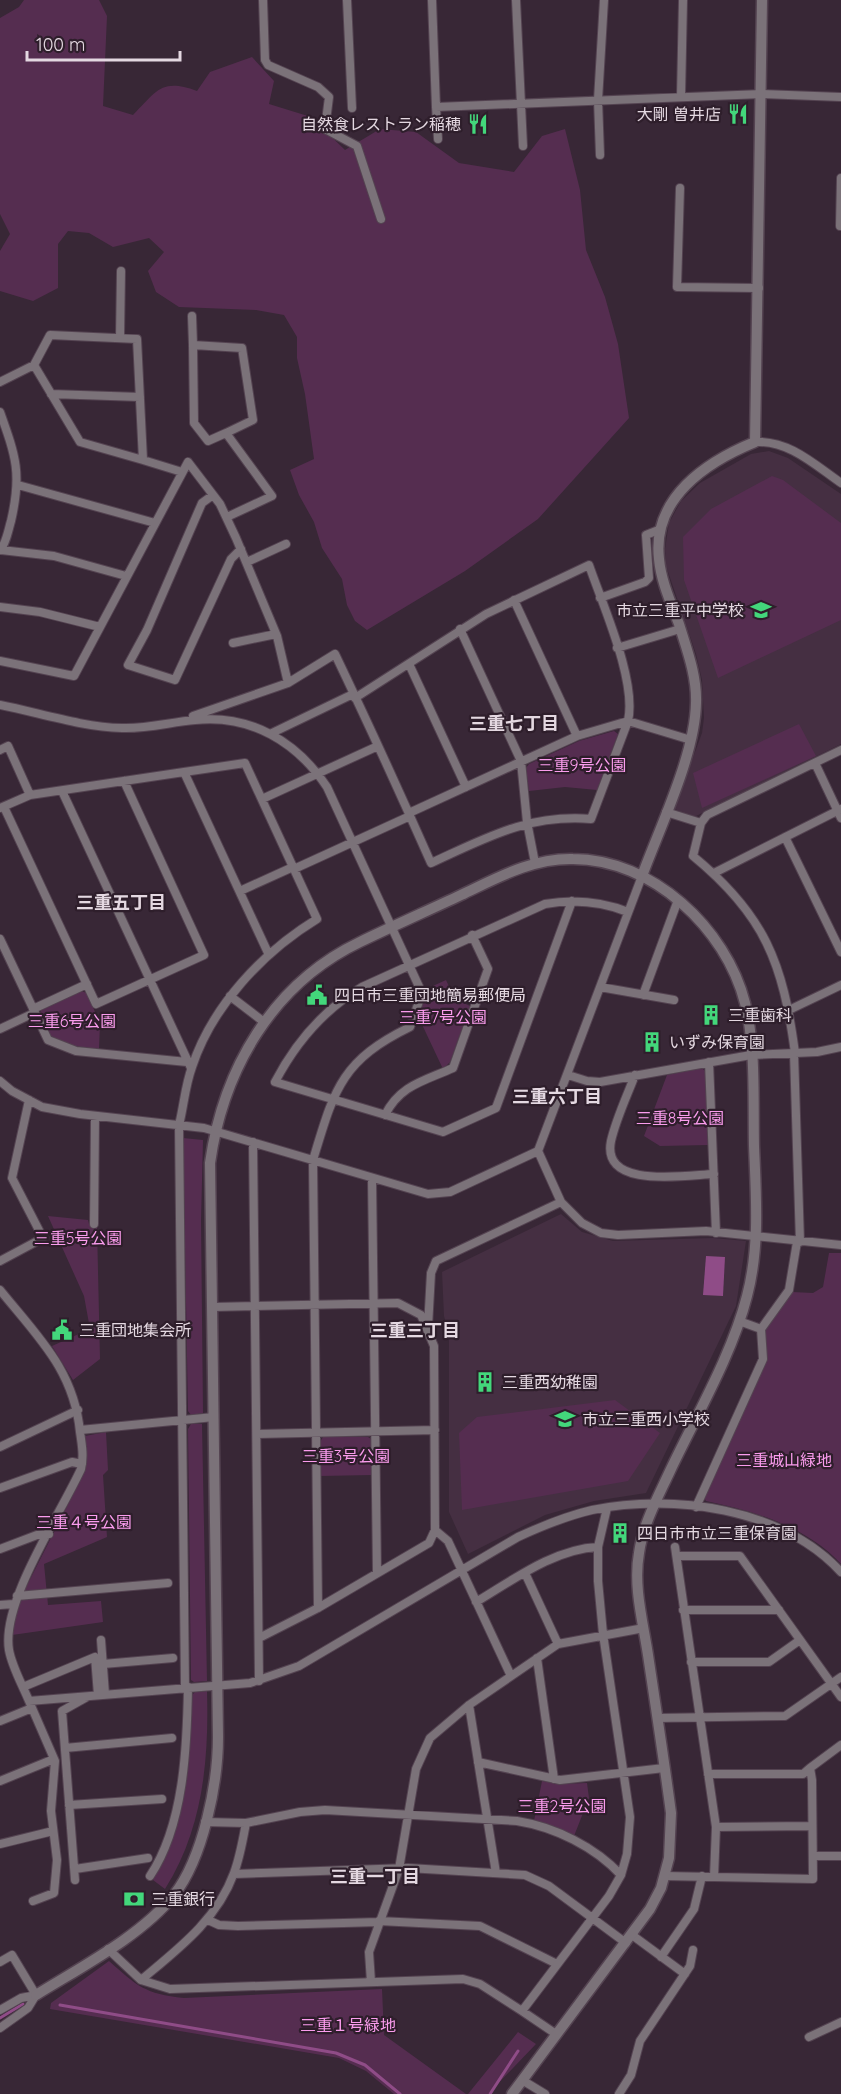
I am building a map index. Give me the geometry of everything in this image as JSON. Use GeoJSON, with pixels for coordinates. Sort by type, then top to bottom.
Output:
{"type":"FeatureCollection","features":[{"type":"Feature","properties":{"kind":"street"},"geometry":{"type":"LineString","coordinates":[[263,0],[265,60],[268,65],[318,87],[326,93],[330,104],[324,123],[325,129],[357,146],[381,219]]}},
{"type":"Feature","properties":{"kind":"street"},"geometry":{"type":"LineString","coordinates":[[347,0],[352,108]]}},
{"type":"Feature","properties":{"kind":"street"},"geometry":{"type":"LineString","coordinates":[[432,0],[438,139]]}},
{"type":"Feature","properties":{"kind":"street"},"geometry":{"type":"LineString","coordinates":[[516,0],[523,146]]}},
{"type":"Feature","properties":{"kind":"street"},"geometry":{"type":"LineString","coordinates":[[600,155],[598,100],[604,0]]}},
{"type":"Feature","properties":{"kind":"street"},"geometry":{"type":"LineString","coordinates":[[681,96],[683,0]]}},
{"type":"Feature","properties":{"kind":"street"},"geometry":{"type":"LineString","coordinates":[[755,441],[762,0]]}},
{"type":"Feature","properties":{"kind":"street"},"geometry":{"type":"LineString","coordinates":[[436,107],[681,96],[762,94],[841,97]]}},
{"type":"Feature","properties":{"kind":"street"},"geometry":{"type":"LineString","coordinates":[[840,226],[841,177]]}},
{"type":"Feature","properties":{"kind":"street"},"geometry":{"type":"LineString","coordinates":[[680,188],[676,287],[759,288]]}},
{"type":"Feature","properties":{"kind":"street"},"geometry":{"type":"LineString","coordinates":[[120,271],[120,338]]}},
{"type":"Feature","properties":{"kind":"street"},"geometry":{"type":"LineString","coordinates":[[192,316],[194,423],[208,441],[253,420],[242,348],[193,345]]}},
{"type":"Feature","properties":{"kind":"street"},"geometry":{"type":"LineString","coordinates":[[0,382],[34,365],[50,335],[137,339],[143,460]]}},
{"type":"Feature","properties":{"kind":"street"},"geometry":{"type":"LineString","coordinates":[[34,365],[80,442],[182,472]]}},
{"type":"Feature","properties":{"kind":"street"},"geometry":{"type":"LineString","coordinates":[[51,394],[140,397]]}},
{"type":"Feature","properties":{"kind":"street"},"geometry":{"type":"LineString","coordinates":[[0,412],[14,453],[18,485],[1,550],[54,556],[126,576]]}},
{"type":"Feature","properties":{"kind":"street"},"geometry":{"type":"LineString","coordinates":[[226,433],[272,496],[227,517]]}},
{"type":"Feature","properties":{"kind":"street"},"geometry":{"type":"LineString","coordinates":[[0,1082],[28,1101],[58,1111],[215,1131],[428,1194],[444,1193],[538,1151],[691,740],[695,716],[695,682],[659,561],[661,529],[670,504],[681,488],[736,450],[755,441],[766,441],[792,450],[841,483]]}},
{"type":"Feature","properties":{"kind":"street"},"geometry":{"type":"LineString","coordinates":[[0,662],[74,676],[188,462],[227,517],[276,634],[288,683]]}},
{"type":"Feature","properties":{"kind":"street"},"geometry":{"type":"LineString","coordinates":[[18,485],[155,523]]}},
{"type":"Feature","properties":{"kind":"street"},"geometry":{"type":"LineString","coordinates":[[213,495],[202,503],[147,630],[128,665],[175,680],[231,559],[241,549]]}},
{"type":"Feature","properties":{"kind":"street"},"geometry":{"type":"LineString","coordinates":[[600,598],[645,582],[649,578],[646,535],[661,529]]}},
{"type":"Feature","properties":{"kind":"street"},"geometry":{"type":"LineString","coordinates":[[247,562],[286,544]]}},
{"type":"Feature","properties":{"kind":"street"},"geometry":{"type":"LineString","coordinates":[[176,722],[288,683],[335,654],[354,696],[378,746],[431,863],[501,831],[527,822],[569,818],[591,819],[628,722],[629,687],[589,565],[514,600],[460,629],[409,664],[354,696],[272,733]]}},
{"type":"Feature","properties":{"kind":"street"},"geometry":{"type":"LineString","coordinates":[[514,600],[577,736]]}},
{"type":"Feature","properties":{"kind":"street"},"geometry":{"type":"LineString","coordinates":[[0,607],[40,612],[100,627]]}},
{"type":"Feature","properties":{"kind":"street"},"geometry":{"type":"LineString","coordinates":[[460,629],[521,761],[527,822],[535,863]]}},
{"type":"Feature","properties":{"kind":"street"},"geometry":{"type":"LineString","coordinates":[[616,648],[680,629]]}},
{"type":"Feature","properties":{"kind":"street"},"geometry":{"type":"LineString","coordinates":[[233,643],[276,634]]}},
{"type":"Feature","properties":{"kind":"street"},"geometry":{"type":"LineString","coordinates":[[409,664],[466,787]]}},
{"type":"Feature","properties":{"kind":"street"},"geometry":{"type":"LineString","coordinates":[[0,705],[112,728],[225,719],[272,733],[293,748],[318,773],[422,993],[410,1027],[379,1043],[345,1075],[332,1100],[313,1161],[318,1608]]}},
{"type":"Feature","properties":{"kind":"street"},"geometry":{"type":"LineString","coordinates":[[240,891],[352,842],[577,736],[628,722],[691,740]]}},
{"type":"Feature","properties":{"kind":"street"},"geometry":{"type":"LineString","coordinates":[[0,750],[8,746],[30,795]]}},
{"type":"Feature","properties":{"kind":"street"},"geometry":{"type":"LineString","coordinates":[[262,800],[378,746]]}},
{"type":"Feature","properties":{"kind":"street"},"geometry":{"type":"LineString","coordinates":[[696,1506],[763,1359],[761,1329],[786,1297],[792,1281],[798,1242],[794,1053],[789,1010],[779,968],[749,912],[714,873],[693,856],[701,823],[707,815],[841,750]]}},
{"type":"Feature","properties":{"kind":"street"},"geometry":{"type":"LineString","coordinates":[[714,873],[840,812],[815,763]]}},
{"type":"Feature","properties":{"kind":"street"},"geometry":{"type":"LineString","coordinates":[[124,782],[204,955],[96,1004],[2,808],[30,795],[245,764],[317,919],[299,930],[269,955],[230,996],[189,1065],[179,1125],[186,1751],[181,1785],[165,1841],[150,1876]]}},
{"type":"Feature","properties":{"kind":"street"},"geometry":{"type":"LineString","coordinates":[[184,772],[269,955]]}},
{"type":"Feature","properties":{"kind":"street"},"geometry":{"type":"LineString","coordinates":[[62,791],[189,1065]]}},
{"type":"Feature","properties":{"kind":"street"},"geometry":{"type":"LineString","coordinates":[[666,812],[701,823]]}},
{"type":"Feature","properties":{"kind":"street"},"geometry":{"type":"LineString","coordinates":[[785,837],[841,952]]}},
{"type":"Feature","properties":{"kind":"street"},"geometry":{"type":"LineString","coordinates":[[0,2010],[21,1998],[36,1995],[146,1922],[173,1896],[192,1863],[205,1822],[218,1752],[210,1163],[215,1131],[233,1074],[264,1022],[296,987],[340,952],[535,863],[588,859],[619,866],[642,876],[678,900],[704,926],[729,965],[745,1000],[751,1055],[757,1236],[750,1282],[739,1322],[655,1503],[638,1558],[638,1588],[672,1832],[664,1876],[650,1909],[512,2094]]}},
{"type":"Feature","properties":{"kind":"street"},"geometry":{"type":"LineString","coordinates":[[643,995],[678,900]]}},
{"type":"Feature","properties":{"kind":"street"},"geometry":{"type":"LineString","coordinates":[[572,901],[496,1108],[443,1132],[275,1082],[298,1043],[329,1010],[362,987],[537,906],[572,901],[609,904],[628,912]]}},
{"type":"Feature","properties":{"kind":"street"},"geometry":{"type":"LineString","coordinates":[[385,1115],[392,1101],[401,1092],[453,1068],[488,969],[472,935]]}},
{"type":"Feature","properties":{"kind":"street"},"geometry":{"type":"LineString","coordinates":[[1,943],[48,1040],[66,1049],[189,1065]]}},
{"type":"Feature","properties":{"kind":"street"},"geometry":{"type":"LineString","coordinates":[[1,1026],[87,984]]}},
{"type":"Feature","properties":{"kind":"street"},"geometry":{"type":"LineString","coordinates":[[789,1010],[841,985]]}},
{"type":"Feature","properties":{"kind":"street"},"geometry":{"type":"LineString","coordinates":[[600,987],[674,1000]]}},
{"type":"Feature","properties":{"kind":"street"},"geometry":{"type":"LineString","coordinates":[[230,996],[264,1022]]}},
{"type":"Feature","properties":{"kind":"street"},"geometry":{"type":"LineString","coordinates":[[568,1075],[596,1082],[751,1055],[826,1051],[841,1047]]}},
{"type":"Feature","properties":{"kind":"street"},"geometry":{"type":"LineString","coordinates":[[709,1062],[716,1233]]}},
{"type":"Feature","properties":{"kind":"street"},"geometry":{"type":"LineString","coordinates":[[635,1075],[611,1140],[611,1153],[618,1166],[630,1174],[644,1176],[714,1174]]}},
{"type":"Feature","properties":{"kind":"street"},"geometry":{"type":"LineString","coordinates":[[0,1261],[44,1238],[12,1178],[28,1101]]}},
{"type":"Feature","properties":{"kind":"street"},"geometry":{"type":"LineString","coordinates":[[94,1224],[96,1116]]}},
{"type":"Feature","properties":{"kind":"street"},"geometry":{"type":"LineString","coordinates":[[253,1142],[259,1681]]}},
{"type":"Feature","properties":{"kind":"street"},"geometry":{"type":"LineString","coordinates":[[538,1151],[561,1202],[582,1223],[601,1233],[618,1235],[716,1233],[841,1245]]}},
{"type":"Feature","properties":{"kind":"street"},"geometry":{"type":"LineString","coordinates":[[372,1179],[376,1573]]}},
{"type":"Feature","properties":{"kind":"street"},"geometry":{"type":"LineString","coordinates":[[428,1327],[430,1273],[436,1261],[561,1202]]}},
{"type":"Feature","properties":{"kind":"street"},"geometry":{"type":"LineString","coordinates":[[0,1290],[57,1360],[70,1384],[78,1410],[82,1464],[15,1600],[8,1628],[11,1659],[54,1759],[53,1831],[56,1837],[57,1860],[54,1893],[33,1900]]}},
{"type":"Feature","properties":{"kind":"street"},"geometry":{"type":"LineString","coordinates":[[213,1307],[373,1302],[405,1305],[421,1315],[428,1327],[434,1346],[435,1530],[429,1543],[318,1608],[259,1638]]}},
{"type":"Feature","properties":{"kind":"street"},"geometry":{"type":"LineString","coordinates":[[739,1322],[761,1329]]}},
{"type":"Feature","properties":{"kind":"street"},"geometry":{"type":"LineString","coordinates":[[0,1448],[78,1410]]}},
{"type":"Feature","properties":{"kind":"street"},"geometry":{"type":"LineString","coordinates":[[80,1430],[214,1417]]}},
{"type":"Feature","properties":{"kind":"street"},"geometry":{"type":"LineString","coordinates":[[257,1434],[435,1430]]}},
{"type":"Feature","properties":{"kind":"street"},"geometry":{"type":"LineString","coordinates":[[0,1488],[72,1462],[82,1464]]}},
{"type":"Feature","properties":{"kind":"street"},"geometry":{"type":"LineString","coordinates":[[0,1721],[30,1705],[98,1695],[259,1681],[299,1666],[460,1569],[542,1526],[578,1514],[607,1508],[655,1503],[696,1506],[749,1518],[778,1529],[814,1549],[841,1572]]}},
{"type":"Feature","properties":{"kind":"street"},"geometry":{"type":"LineString","coordinates":[[522,2011],[592,1918],[621,1875],[630,1835],[598,1581],[598,1547],[607,1508]]}},
{"type":"Feature","properties":{"kind":"street"},"geometry":{"type":"LineString","coordinates":[[435,1530],[448,1540],[511,1676]]}},
{"type":"Feature","properties":{"kind":"street"},"geometry":{"type":"LineString","coordinates":[[0,1549],[37,1535],[49,1533]]}},
{"type":"Feature","properties":{"kind":"street"},"geometry":{"type":"LineString","coordinates":[[476,1602],[525,1573],[576,1550],[598,1547]]}},
{"type":"Feature","properties":{"kind":"street"},"geometry":{"type":"LineString","coordinates":[[714,1876],[716,1827],[676,1551],[740,1556],[841,1697]]}},
{"type":"Feature","properties":{"kind":"street"},"geometry":{"type":"LineString","coordinates":[[525,1573],[558,1644]]}},
{"type":"Feature","properties":{"kind":"street"},"geometry":{"type":"LineString","coordinates":[[0,1605],[15,1600],[168,1583]]}},
{"type":"Feature","properties":{"kind":"street"},"geometry":{"type":"LineString","coordinates":[[683,1610],[779,1610]]}},
{"type":"Feature","properties":{"kind":"street"},"geometry":{"type":"LineString","coordinates":[[371,1982],[369,1952],[399,1869],[416,1769],[425,1746],[442,1726],[469,1705],[558,1644],[644,1628]]}},
{"type":"Feature","properties":{"kind":"street"},"geometry":{"type":"LineString","coordinates":[[98,1695],[103,1664],[101,1640]]}},
{"type":"Feature","properties":{"kind":"street"},"geometry":{"type":"LineString","coordinates":[[692,1662],[769,1662],[800,1640]]}},
{"type":"Feature","properties":{"kind":"street"},"geometry":{"type":"LineString","coordinates":[[23,1687],[95,1657],[98,1695]]}},
{"type":"Feature","properties":{"kind":"street"},"geometry":{"type":"LineString","coordinates":[[103,1664],[172,1658]]}},
{"type":"Feature","properties":{"kind":"street"},"geometry":{"type":"LineString","coordinates":[[537,1658],[554,1779]]}},
{"type":"Feature","properties":{"kind":"street"},"geometry":{"type":"LineString","coordinates":[[0,1663],[11,1659]]}},
{"type":"Feature","properties":{"kind":"street"},"geometry":{"type":"LineString","coordinates":[[657,1718],[785,1716],[841,1677]]}},
{"type":"Feature","properties":{"kind":"street"},"geometry":{"type":"LineString","coordinates":[[75,1880],[62,1711],[98,1695]]}},
{"type":"Feature","properties":{"kind":"street"},"geometry":{"type":"LineString","coordinates":[[469,1705],[496,1873]]}},
{"type":"Feature","properties":{"kind":"street"},"geometry":{"type":"LineString","coordinates":[[65,1748],[172,1738]]}},
{"type":"Feature","properties":{"kind":"street"},"geometry":{"type":"LineString","coordinates":[[708,1774],[802,1774],[841,1745]]}},
{"type":"Feature","properties":{"kind":"street"},"geometry":{"type":"LineString","coordinates":[[0,1781],[54,1759]]}},
{"type":"Feature","properties":{"kind":"street"},"geometry":{"type":"LineString","coordinates":[[478,1762],[554,1779],[575,1780],[664,1768]]}},
{"type":"Feature","properties":{"kind":"street"},"geometry":{"type":"LineString","coordinates":[[664,1876],[813,1879],[810,1768]]}},
{"type":"Feature","properties":{"kind":"street"},"geometry":{"type":"LineString","coordinates":[[69,1805],[162,1799]]}},
{"type":"Feature","properties":{"kind":"street"},"geometry":{"type":"LineString","coordinates":[[205,1822],[246,1823],[306,1811],[487,1818],[531,1823],[578,1842],[621,1875]]}},
{"type":"Feature","properties":{"kind":"street"},"geometry":{"type":"LineString","coordinates":[[141,1980],[188,1941],[208,1920],[234,1874],[246,1823]]}},
{"type":"Feature","properties":{"kind":"street"},"geometry":{"type":"LineString","coordinates":[[716,1827],[813,1826]]}},
{"type":"Feature","properties":{"kind":"street"},"geometry":{"type":"LineString","coordinates":[[0,1844],[53,1831]]}},
{"type":"Feature","properties":{"kind":"street"},"geometry":{"type":"LineString","coordinates":[[813,1856],[841,1856]]}},
{"type":"Feature","properties":{"kind":"street"},"geometry":{"type":"LineString","coordinates":[[75,1869],[148,1858]]}},
{"type":"Feature","properties":{"kind":"street"},"geometry":{"type":"LineString","coordinates":[[234,1874],[399,1869],[525,1875],[539,1881],[592,1918],[661,1957],[685,1974]]}},
{"type":"Feature","properties":{"kind":"street"},"geometry":{"type":"LineString","coordinates":[[661,1957],[694,1909],[702,1876]]}},
{"type":"Feature","properties":{"kind":"street"},"geometry":{"type":"LineString","coordinates":[[208,1920],[219,1925],[238,1926],[379,1922],[480,1926],[557,1964]]}},
{"type":"Feature","properties":{"kind":"street"},"geometry":{"type":"LineString","coordinates":[[108,1949],[141,1980],[156,1986],[183,1990],[464,1978],[480,1984],[556,2034]]}},
{"type":"Feature","properties":{"kind":"street"},"geometry":{"type":"LineString","coordinates":[[619,2094],[631,2075],[640,2040],[690,1966],[693,1950]]}},
{"type":"Feature","properties":{"kind":"street"},"geometry":{"type":"LineString","coordinates":[[0,1962],[12,1955],[36,1995]]}},
{"type":"Feature","properties":{"kind":"street"},"geometry":{"type":"LineString","coordinates":[[0,2028],[28,2008],[36,1995]]}},
{"type":"Feature","properties":{"kind":"street"},"geometry":{"type":"LineString","coordinates":[[809,2037],[841,2022]]}},
{"type":"Feature","properties":{"kind":"street"},"geometry":{"type":"LineString","coordinates":[[522,2080],[545,2094]]}},
{"type":"Feature","properties":{"kind":"shaded area","name":"市立三重平中学校"},"geometry":{"type":"Polygon","coordinates":[[[769,451],[788,458],[841,494],[841,744],[694,817],[674,809],[702,733],[704,718],[702,680],[696,654],[666,566],[665,549],[669,523],[681,501],[700,483],[751,454],[769,451]]]}},
{"type":"Feature","properties":{"kind":"shaded area","name":"市立三重西小学校"},"geometry":{"type":"Polygon","coordinates":[[[561,1214],[582,1232],[613,1241],[713,1238],[746,1241],[736,1306],[646,1493],[594,1501],[545,1515],[468,1554],[449,1512],[449,1335],[444,1316],[442,1272],[561,1214]]]}},
{"type":"Feature","properties":{"kind":"shaded area"},"geometry":{"type":"Polygon","coordinates":[[[706,1256],[725,1257],[723,1296],[703,1295],[706,1256]]]}},
{"type":"Feature","properties":{"kind":"green space"},"geometry":{"type":"Polygon","coordinates":[[[24,0],[99,0],[107,16],[103,106],[133,115],[154,93],[161,89],[175,86],[197,91],[210,72],[252,57],[274,81],[269,104],[311,117],[345,150],[380,129],[416,132],[459,163],[514,172],[542,136],[565,129],[580,190],[586,250],[605,297],[618,344],[629,418],[538,519],[465,571],[367,630],[355,621],[347,605],[342,579],[322,548],[314,522],[299,495],[290,470],[314,459],[305,394],[297,358],[297,337],[284,315],[256,310],[179,307],[156,292],[148,271],[164,252],[149,238],[113,247],[89,233],[68,231],[58,244],[58,288],[33,301],[0,291],[0,251],[10,234],[0,214],[0,18],[19,7],[24,0]]]}},
{"type":"Feature","properties":{"kind":"green space"},"geometry":{"type":"Polygon","coordinates":[[[772,476],[783,480],[841,523],[841,620],[718,678],[684,580],[683,537],[711,509],[772,476]]]}},
{"type":"Feature","properties":{"kind":"green space"},"geometry":{"type":"Polygon","coordinates":[[[799,724],[816,756],[702,808],[693,773],[799,724]]]}},
{"type":"Feature","properties":{"kind":"green space","name":"三重9号公園"},"geometry":{"type":"Polygon","coordinates":[[[614,731],[618,734],[597,790],[565,787],[529,791],[526,768],[529,764],[579,741],[614,731]]]}},
{"type":"Feature","properties":{"kind":"green space","name":"三重7号公園"},"geometry":{"type":"Polygon","coordinates":[[[446,980],[455,999],[470,1006],[450,1062],[443,1069],[418,1016],[424,990],[446,980]]]}},
{"type":"Feature","properties":{"kind":"green space","name":"三重6号公園"},"geometry":{"type":"Polygon","coordinates":[[[81,991],[87,993],[100,1024],[99,1049],[74,1046],[51,1036],[40,1014],[41,1009],[81,991]]]}},
{"type":"Feature","properties":{"kind":"green space","name":"三重8号公園"},"geometry":{"type":"Polygon","coordinates":[[[702,1068],[706,1072],[708,1145],[660,1146],[644,1136],[667,1075],[702,1068]]]}},
{"type":"Feature","properties":{"kind":"green space"},"geometry":{"type":"Polygon","coordinates":[[[183,1138],[203,1140],[201,1220],[203,1413],[191,1415],[188,1411],[183,1138]]]}},
{"type":"Feature","properties":{"kind":"green space","name":"三重5号公園"},"geometry":{"type":"Polygon","coordinates":[[[48,1216],[88,1220],[89,1224],[97,1227],[100,1359],[73,1380],[52,1346],[90,1329],[84,1296],[48,1216]]]}},
{"type":"Feature","properties":{"kind":"green space","name":"三重城山緑地"},"geometry":{"type":"Polygon","coordinates":[[[829,1253],[841,1253],[841,1564],[827,1551],[796,1530],[761,1515],[706,1501],[704,1498],[766,1362],[766,1326],[792,1292],[813,1293],[823,1287],[829,1253]]]}},
{"type":"Feature","properties":{"kind":"green space"},"geometry":{"type":"Polygon","coordinates":[[[615,1400],[660,1433],[628,1481],[462,1510],[459,1433],[477,1417],[615,1400]]]}},
{"type":"Feature","properties":{"kind":"green space"},"geometry":{"type":"Polygon","coordinates":[[[191,1424],[202,1424],[207,1681],[194,1682],[191,1680],[188,1429],[191,1424]]]}},
{"type":"Feature","properties":{"kind":"green space","name":"三重４号公園"},"geometry":{"type":"Polygon","coordinates":[[[106,1432],[108,1470],[103,1475],[107,1537],[44,1564],[48,1605],[101,1601],[103,1622],[12,1635],[19,1601],[86,1469],[85,1436],[106,1432]]]}},
{"type":"Feature","properties":{"kind":"green space","name":"三重3号公園"},"geometry":{"type":"Polygon","coordinates":[[[323,1437],[368,1437],[371,1439],[372,1475],[320,1476],[320,1442],[323,1437]]]}},
{"type":"Feature","properties":{"kind":"green space"},"geometry":{"type":"Polygon","coordinates":[[[207,1691],[205,1768],[196,1818],[178,1866],[165,1889],[153,1880],[172,1837],[184,1790],[191,1696],[195,1692],[207,1691]]]}},
{"type":"Feature","properties":{"kind":"green space","name":"三重2号公園"},"geometry":{"type":"Polygon","coordinates":[[[542,1781],[560,1784],[587,1783],[589,1798],[574,1836],[534,1821],[542,1781]]]}},
{"type":"Feature","properties":{"kind":"green space","name":"三重１号緑地"},"geometry":{"type":"Polygon","coordinates":[[[109,1961],[142,1987],[160,1994],[184,1998],[382,1989],[384,2035],[466,2094],[394,2094],[366,2071],[339,2058],[50,2009],[51,2003],[109,1961]]]}},
{"type":"Feature","properties":{"kind":"green space"},"geometry":{"type":"Polygon","coordinates":[[[518,2032],[536,2044],[488,2094],[468,2094],[518,2032]]]}},
{"type":"Feature","properties":{"kind":"waterway"},"geometry":{"type":"LineString","coordinates":[[0,2018],[23,2004]]}},
{"type":"Feature","properties":{"kind":"waterway"},"geometry":{"type":"LineString","coordinates":[[60,2005],[336,2053],[365,2065],[400,2094]]}},
{"type":"Feature","properties":{"kind":"waterway"},"geometry":{"type":"LineString","coordinates":[[490,2094],[518,2051]]}},
{"type":"Feature","properties":{"kind":"place","name":"大剛 曽井店"},"geometry":{"type":"Point","coordinates":[738,114]}},
{"type":"Feature","properties":{"kind":"place","name":"自然食レストラン稲穂"},"geometry":{"type":"Point","coordinates":[478,124]}},
{"type":"Feature","properties":{"kind":"place","name":"市立三重平中学校"},"geometry":{"type":"Point","coordinates":[761,610]}},
{"type":"Feature","properties":{"kind":"place","name":"四日市三重団地簡易郵便局"},"geometry":{"type":"Point","coordinates":[317,995]}},
{"type":"Feature","properties":{"kind":"place","name":"三重歯科"},"geometry":{"type":"Point","coordinates":[711,1015]}},
{"type":"Feature","properties":{"kind":"place","name":"いずみ保育園"},"geometry":{"type":"Point","coordinates":[652,1042]}},
{"type":"Feature","properties":{"kind":"place","name":"三重団地集会所"},"geometry":{"type":"Point","coordinates":[62,1330]}},
{"type":"Feature","properties":{"kind":"place","name":"三重西幼稚園"},"geometry":{"type":"Point","coordinates":[485,1382]}},
{"type":"Feature","properties":{"kind":"place","name":"市立三重西小学校"},"geometry":{"type":"Point","coordinates":[565,1419]}},
{"type":"Feature","properties":{"kind":"place","name":"四日市市立三重保育園"},"geometry":{"type":"Point","coordinates":[620,1533]}},
{"type":"Feature","properties":{"kind":"place","name":"三重銀行"},"geometry":{"type":"Point","coordinates":[134,1899]}},
{"type":"Feature","properties":{"kind":"district","name":"三重七丁目"},"geometry":{"type":"Point","coordinates":[514,723]}},
{"type":"Feature","properties":{"kind":"district","name":"三重五丁目"},"geometry":{"type":"Point","coordinates":[121,902]}},
{"type":"Feature","properties":{"kind":"district","name":"三重六丁目"},"geometry":{"type":"Point","coordinates":[557,1096]}},
{"type":"Feature","properties":{"kind":"district","name":"三重三丁目"},"geometry":{"type":"Point","coordinates":[415,1330]}},
{"type":"Feature","properties":{"kind":"district","name":"三重一丁目"},"geometry":{"type":"Point","coordinates":[375,1876]}}]}
